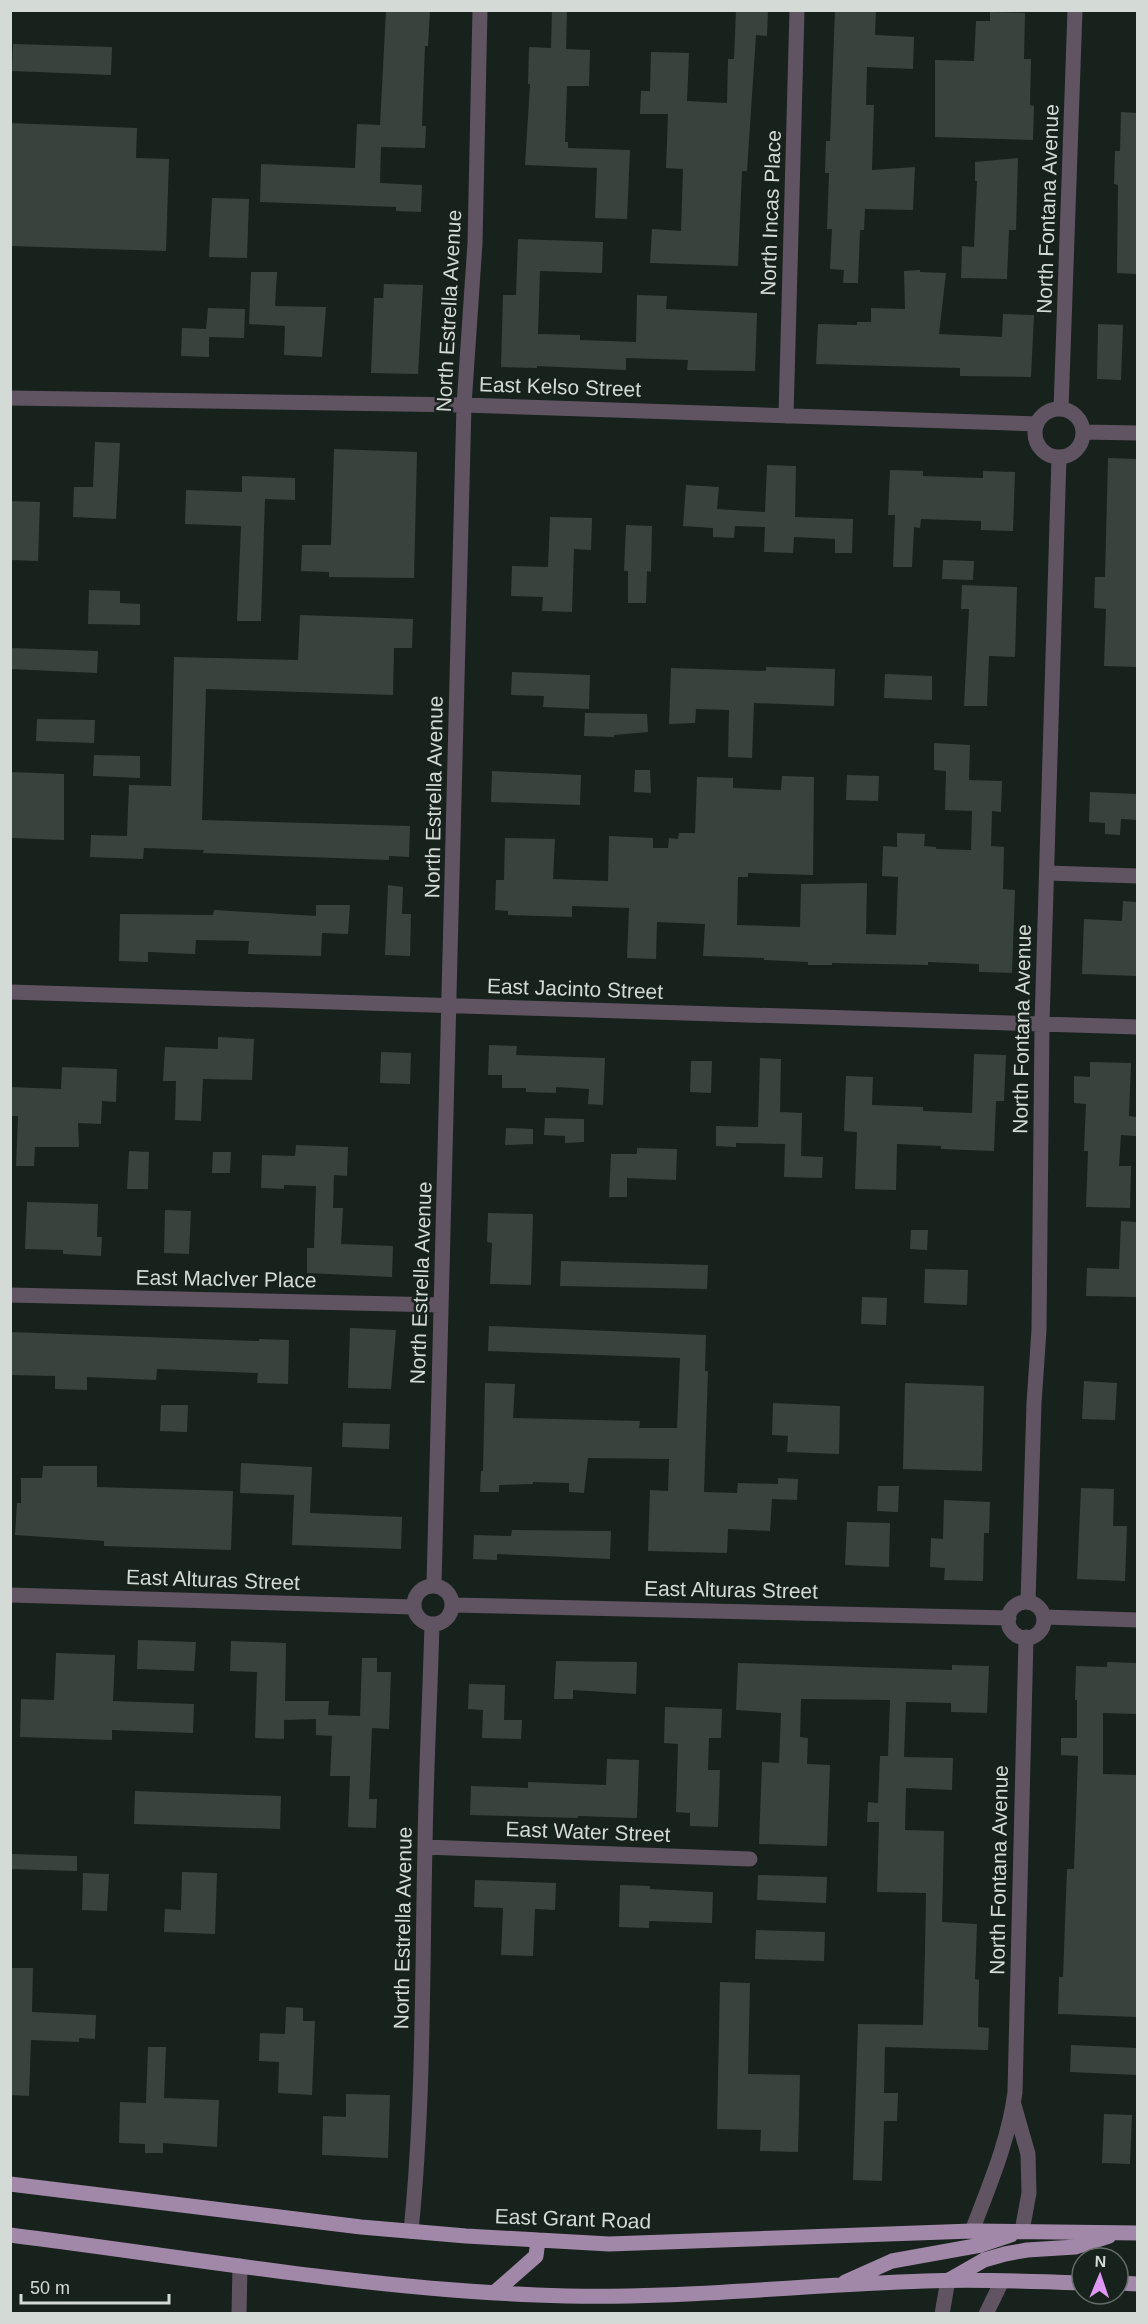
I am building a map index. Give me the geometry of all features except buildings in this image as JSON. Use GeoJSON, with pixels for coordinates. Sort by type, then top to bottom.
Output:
{"type":"FeatureCollection","features":[{"type":"Feature","properties":{"kind":"main road","name":"East Grant Road"},"geometry":{"type":"LineString","coordinates":[[10,2184],[310,2222],[609,2244],[972,2231],[1137,2233]]}},
{"type":"Feature","properties":{"kind":"main road"},"geometry":{"type":"LineString","coordinates":[[836,2285],[891,2261],[981,2245],[1022,2231]]}},
{"type":"Feature","properties":{"kind":"main road"},"geometry":{"type":"LineString","coordinates":[[948,2280],[984,2260],[1005,2254],[1075,2247],[1120,2232]]}},
{"type":"Feature","properties":{"kind":"main road"},"geometry":{"type":"LineString","coordinates":[[10,2235],[351,2281],[494,2293],[629,2297],[948,2280],[1070,2283]]}},
{"type":"Feature","properties":{"kind":"main road"},"geometry":{"type":"LineString","coordinates":[[494,2293],[536,2256],[538,2240]]}},
{"type":"Feature","properties":{"kind":"street","name":"North Estrella Avenue"},"geometry":{"type":"LineString","coordinates":[[434,1585],[465,405],[476,243],[480,10]]}},
{"type":"Feature","properties":{"kind":"street","name":"North Incas Place"},"geometry":{"type":"LineString","coordinates":[[786,416],[798,10]]}},
{"type":"Feature","properties":{"kind":"street","name":"North Fontana Avenue"},"geometry":{"type":"LineString","coordinates":[[1061,409],[1075,10]]}},
{"type":"Feature","properties":{"kind":"street","name":"East Kelso Street"},"geometry":{"type":"LineString","coordinates":[[10,398],[465,405],[1036,424]]}},
{"type":"Feature","properties":{"kind":"street"},"geometry":{"type":"LineString","coordinates":[[1061,409],[1075,415],[1080,421],[1083,432],[1082,443],[1077,450],[1070,455],[1059,457],[1046,454],[1040,448],[1036,441],[1036,424],[1047,412],[1061,409]]}},
{"type":"Feature","properties":{"kind":"street"},"geometry":{"type":"LineString","coordinates":[[1083,432],[1137,433]]}},
{"type":"Feature","properties":{"kind":"street","name":"North Fontana Avenue"},"geometry":{"type":"LineString","coordinates":[[1028,1602],[1034,1403],[1039,1329],[1042,1024],[1059,457]]}},
{"type":"Feature","properties":{"kind":"street"},"geometry":{"type":"LineString","coordinates":[[1047,873],[1137,876]]}},
{"type":"Feature","properties":{"kind":"street","name":"East Jacinto Street"},"geometry":{"type":"LineString","coordinates":[[10,992],[1137,1027]]}},
{"type":"Feature","properties":{"kind":"street","name":"East MacIver Place"},"geometry":{"type":"LineString","coordinates":[[10,1294],[441,1305]]}},
{"type":"Feature","properties":{"kind":"street"},"geometry":{"type":"LineString","coordinates":[[434,1585],[440,1586],[449,1594],[452,1605],[444,1621],[432,1624],[426,1624],[417,1617],[413,1607],[417,1594],[427,1586],[434,1585]]}},
{"type":"Feature","properties":{"kind":"street","name":"East Alturas Street"},"geometry":{"type":"LineString","coordinates":[[10,1594],[413,1607]]}},
{"type":"Feature","properties":{"kind":"street"},"geometry":{"type":"LineString","coordinates":[[1023,1602],[1038,1606],[1044,1617],[1039,1632],[1026,1637],[1012,1630],[1009,1618],[1013,1607],[1023,1602]]}},
{"type":"Feature","properties":{"kind":"street","name":"East Alturas Street"},"geometry":{"type":"LineString","coordinates":[[452,1605],[1009,1618]]}},
{"type":"Feature","properties":{"kind":"street"},"geometry":{"type":"LineString","coordinates":[[1044,1617],[1137,1620]]}},
{"type":"Feature","properties":{"kind":"street","name":"North Estrella Avenue"},"geometry":{"type":"LineString","coordinates":[[411,2231],[416,2183],[422,2061],[425,1847],[432,1624]]}},
{"type":"Feature","properties":{"kind":"street","name":"North Fontana Avenue"},"geometry":{"type":"LineString","coordinates":[[1014,2105],[1026,1637]]}},
{"type":"Feature","properties":{"kind":"street","name":"East Water Street"},"geometry":{"type":"LineString","coordinates":[[425,1847],[750,1859]]}},
{"type":"Feature","properties":{"kind":"street"},"geometry":{"type":"LineString","coordinates":[[972,2231],[994,2174],[1014,2105]]}},
{"type":"Feature","properties":{"kind":"street"},"geometry":{"type":"LineString","coordinates":[[1014,2105],[1028,2154],[1029,2193],[1022,2231]]}},
{"type":"Feature","properties":{"kind":"street"},"geometry":{"type":"LineString","coordinates":[[239,2313],[240,2266]]}},
{"type":"Feature","properties":{"kind":"street"},"geometry":{"type":"LineString","coordinates":[[942,2313],[948,2280]]}},
{"type":"Feature","properties":{"kind":"street"},"geometry":{"type":"LineString","coordinates":[[986,2313],[1002,2281]]}}]}
